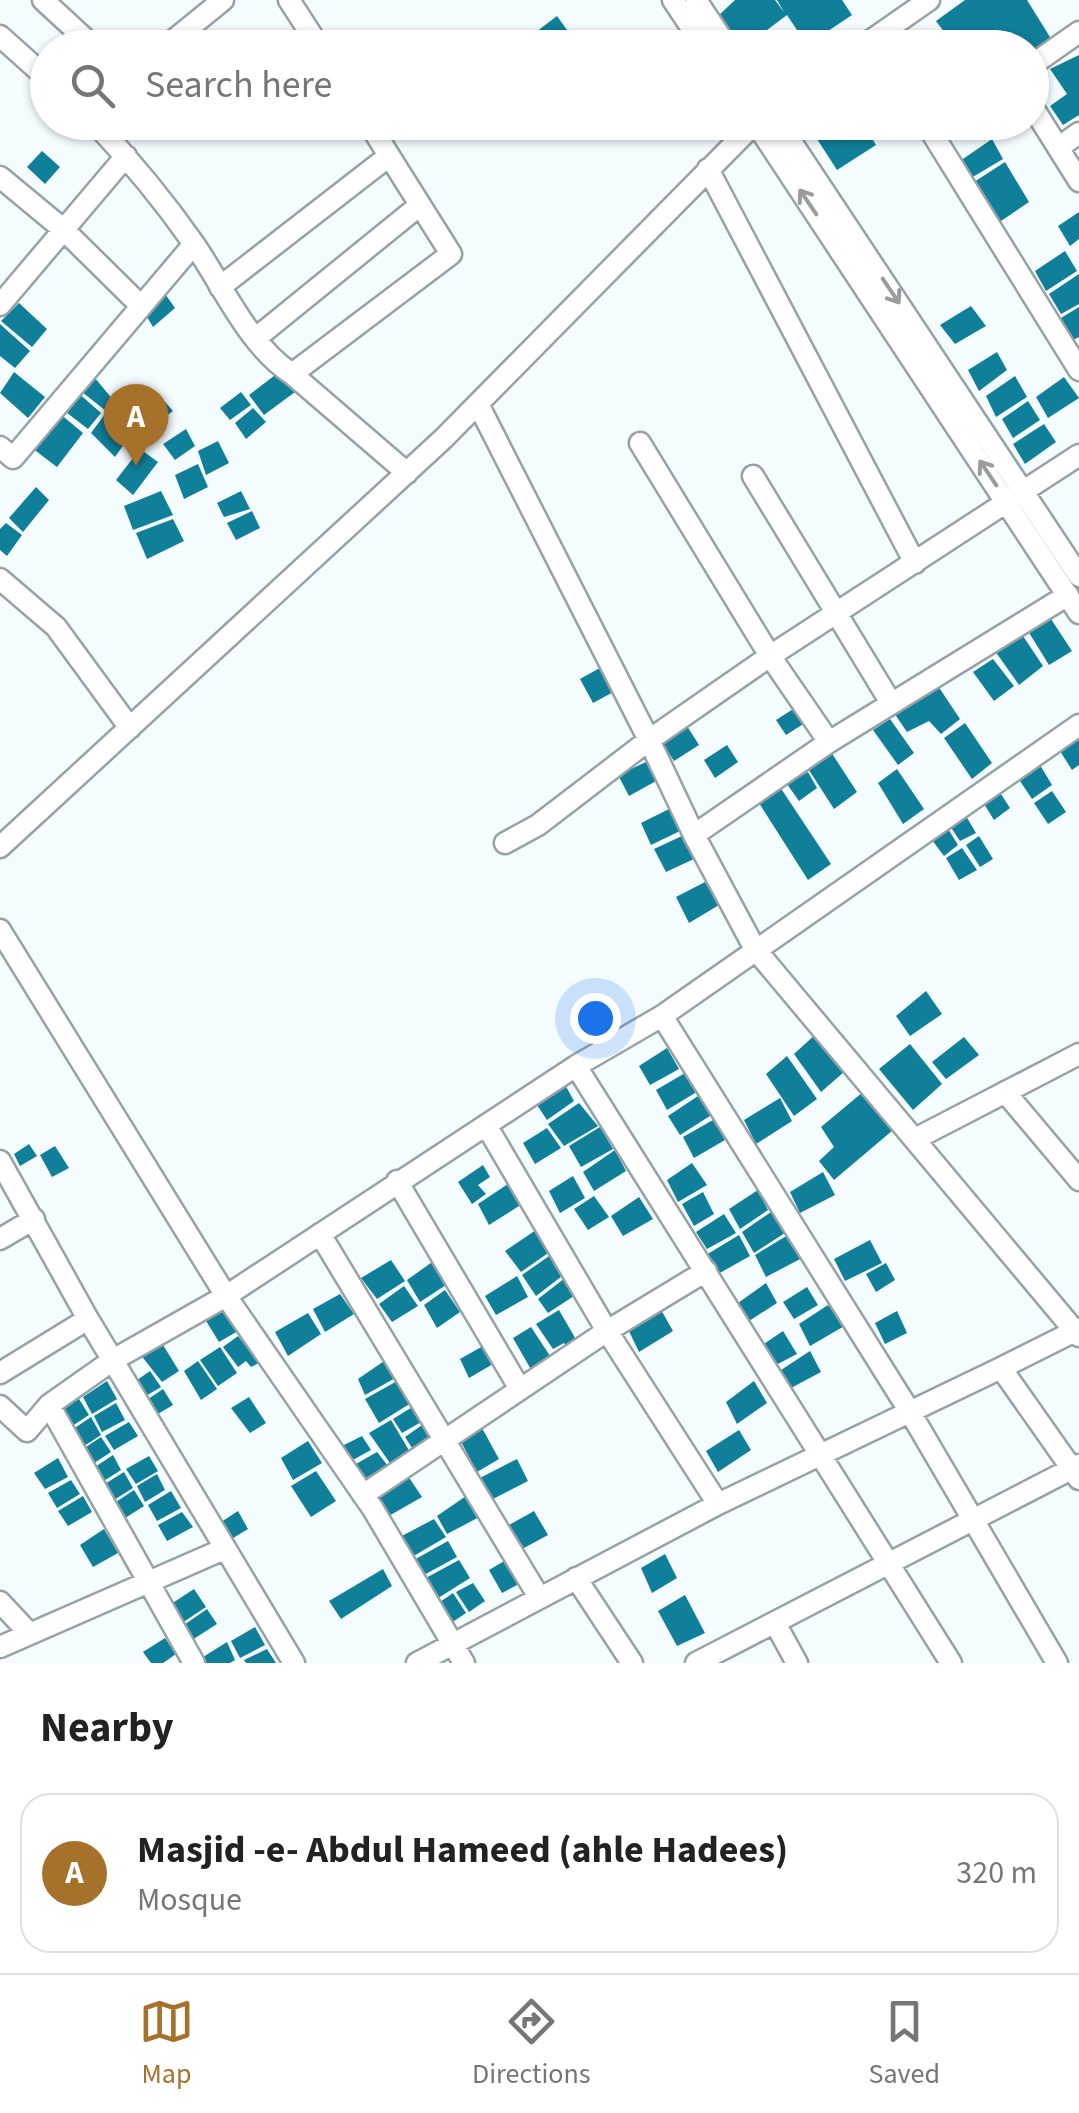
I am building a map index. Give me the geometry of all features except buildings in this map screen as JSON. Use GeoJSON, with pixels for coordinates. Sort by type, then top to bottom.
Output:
{"type":"FeatureCollection","features":[{"type":"Feature","properties":{"kind":"street"},"geometry":{"type":"LineString","coordinates":[[44,0],[76,30]]}},
{"type":"Feature","properties":{"kind":"street"},"geometry":{"type":"LineString","coordinates":[[289,0],[308,30]]}},
{"type":"Feature","properties":{"kind":"street"},"geometry":{"type":"LineString","coordinates":[[673,0],[693,30]]}},
{"type":"Feature","properties":{"kind":"street"},"geometry":{"type":"LineString","coordinates":[[889,30],[928,0]]}},
{"type":"Feature","properties":{"kind":"street"},"geometry":{"type":"LineString","coordinates":[[182,30],[208,4]]}},
{"type":"Feature","properties":{"kind":"street"},"geometry":{"type":"LineString","coordinates":[[706,4],[719,30]]}},
{"type":"Feature","properties":{"kind":"street"},"geometry":{"type":"LineString","coordinates":[[1049,53],[1079,32]]}},
{"type":"Feature","properties":{"kind":"street"},"geometry":{"type":"LineString","coordinates":[[0,36],[30,63]]}},
{"type":"Feature","properties":{"kind":"street"},"geometry":{"type":"LineString","coordinates":[[1058,148],[1079,132]]}},
{"type":"Feature","properties":{"kind":"street"},"geometry":{"type":"LineString","coordinates":[[1049,133],[1079,181]]}},
{"type":"Feature","properties":{"kind":"street"},"geometry":{"type":"LineString","coordinates":[[111,140],[194,244],[256,338],[407,473]]}},
{"type":"Feature","properties":{"kind":"street"},"geometry":{"type":"LineString","coordinates":[[292,374],[451,254],[379,140]]}},
{"type":"Feature","properties":{"kind":"street"},"geometry":{"type":"LineString","coordinates":[[0,848],[407,473],[737,140]]}},
{"type":"Feature","properties":{"kind":"street"},"geometry":{"type":"LineString","coordinates":[[767,140],[1017,497]]}},
{"type":"Feature","properties":{"kind":"street"},"geometry":{"type":"LineString","coordinates":[[789,140],[1073,585],[1079,613]]}},
{"type":"Feature","properties":{"kind":"street"},"geometry":{"type":"LineString","coordinates":[[942,140],[1079,370]]}},
{"type":"Feature","properties":{"kind":"street"},"geometry":{"type":"LineString","coordinates":[[0,305],[126,156]]}},
{"type":"Feature","properties":{"kind":"street"},"geometry":{"type":"LineString","coordinates":[[220,287],[389,156]]}},
{"type":"Feature","properties":{"kind":"street"},"geometry":{"type":"LineString","coordinates":[[708,168],[914,563]]}},
{"type":"Feature","properties":{"kind":"street"},"geometry":{"type":"LineString","coordinates":[[0,176],[64,230],[141,306]]}},
{"type":"Feature","properties":{"kind":"street"},"geometry":{"type":"LineString","coordinates":[[256,338],[420,204]]}},
{"type":"Feature","properties":{"kind":"street"},"geometry":{"type":"LineString","coordinates":[[0,447],[13,458],[194,244]]}},
{"type":"Feature","properties":{"kind":"street"},"geometry":{"type":"LineString","coordinates":[[418,1663],[718,1504],[1078,1332],[756,949],[694,835],[650,740],[478,404]]}},
{"type":"Feature","properties":{"kind":"street"},"geometry":{"type":"LineString","coordinates":[[640,443],[770,656],[829,742]]}},
{"type":"Feature","properties":{"kind":"street"},"geometry":{"type":"LineString","coordinates":[[505,843],[538,824],[770,656],[1079,456]]}},
{"type":"Feature","properties":{"kind":"street"},"geometry":{"type":"LineString","coordinates":[[754,476],[891,703]]}},
{"type":"Feature","properties":{"kind":"street"},"geometry":{"type":"LineString","coordinates":[[0,579],[56,626],[130,728]]}},
{"type":"Feature","properties":{"kind":"street"},"geometry":{"type":"LineString","coordinates":[[694,835],[829,742],[1073,585]]}},
{"type":"Feature","properties":{"kind":"street"},"geometry":{"type":"LineString","coordinates":[[0,1406],[27,1431],[50,1406],[113,1360],[226,1296],[576,1066],[662,1016],[1079,725]]}},
{"type":"Feature","properties":{"kind":"street"},"geometry":{"type":"LineString","coordinates":[[0,930],[226,1296],[363,1495],[464,1663]]}},
{"type":"Feature","properties":{"kind":"street"},"geometry":{"type":"LineString","coordinates":[[662,1016],[910,1412],[1057,1663]]}},
{"type":"Feature","properties":{"kind":"street"},"geometry":{"type":"LineString","coordinates":[[915,1139],[1079,1054]]}},
{"type":"Feature","properties":{"kind":"street"},"geometry":{"type":"LineString","coordinates":[[576,1066],[951,1663]]}},
{"type":"Feature","properties":{"kind":"street"},"geometry":{"type":"LineString","coordinates":[[1005,1092],[1077,1174]]}},
{"type":"Feature","properties":{"kind":"street"},"geometry":{"type":"LineString","coordinates":[[486,1125],[606,1331],[718,1504]]}},
{"type":"Feature","properties":{"kind":"street"},"geometry":{"type":"LineString","coordinates":[[0,1161],[88,1319],[294,1663]]}},
{"type":"Feature","properties":{"kind":"street"},"geometry":{"type":"LineString","coordinates":[[397,1181],[520,1390]]}},
{"type":"Feature","properties":{"kind":"street"},"geometry":{"type":"LineString","coordinates":[[0,1239],[34,1218]]}},
{"type":"Feature","properties":{"kind":"street"},"geometry":{"type":"LineString","coordinates":[[320,1234],[540,1597]]}},
{"type":"Feature","properties":{"kind":"street"},"geometry":{"type":"LineString","coordinates":[[363,1495],[606,1331],[706,1270]]}},
{"type":"Feature","properties":{"kind":"street"},"geometry":{"type":"LineString","coordinates":[[0,1373],[88,1319]]}},
{"type":"Feature","properties":{"kind":"street"},"geometry":{"type":"LineString","coordinates":[[696,1663],[1077,1471],[1001,1368]]}},
{"type":"Feature","properties":{"kind":"street"},"geometry":{"type":"LineString","coordinates":[[50,1406],[194,1663]]}},
{"type":"Feature","properties":{"kind":"street"},"geometry":{"type":"LineString","coordinates":[[0,1647],[224,1549]]}},
{"type":"Feature","properties":{"kind":"street"},"geometry":{"type":"LineString","coordinates":[[576,1578],[632,1663]]}},
{"type":"Feature","properties":{"kind":"street"},"geometry":{"type":"LineString","coordinates":[[0,1602],[30,1634]]}},
{"type":"Feature","properties":{"kind":"street"},"geometry":{"type":"LineString","coordinates":[[775,1623],[797,1663]]}},
{"type":"Feature","properties":{"kind":"place","name":"Masjid -e- Abdul Hameed (ahle Hadees)"},"geometry":{"type":"Point","coordinates":[136,466]}}]}
